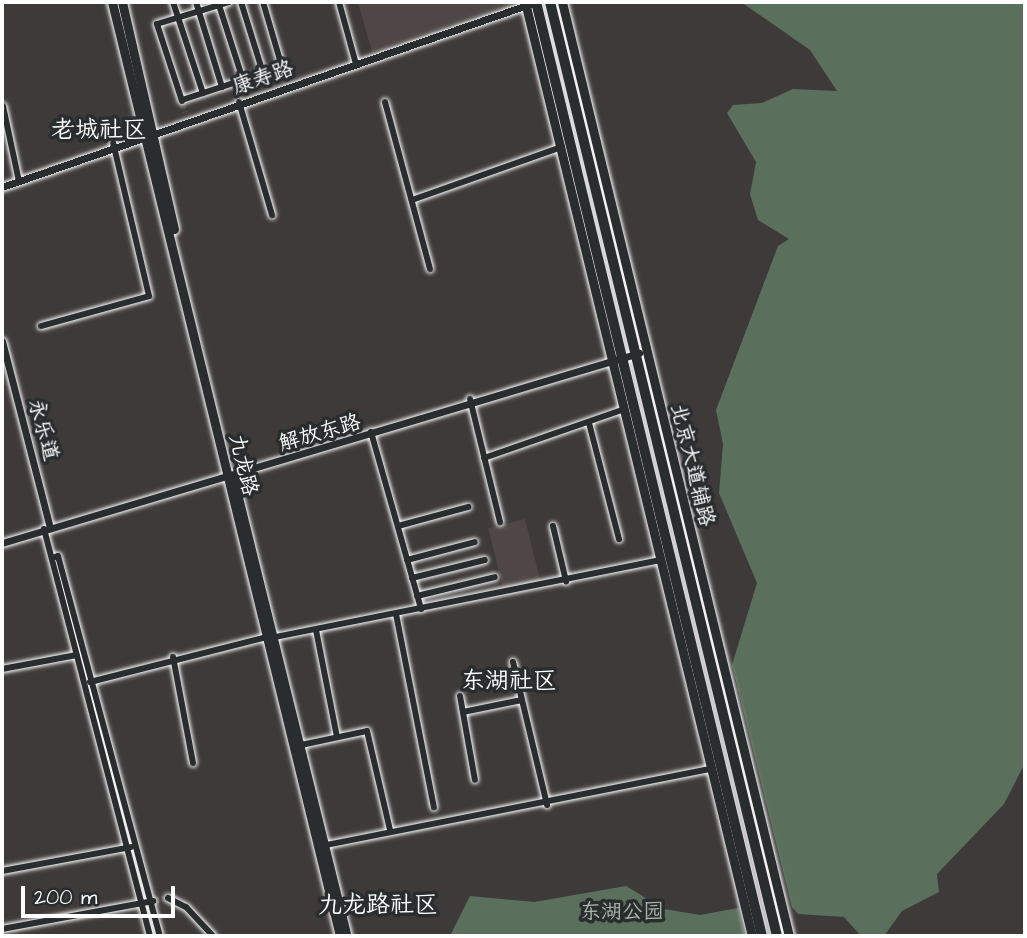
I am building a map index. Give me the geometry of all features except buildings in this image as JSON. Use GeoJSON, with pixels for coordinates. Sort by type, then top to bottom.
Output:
{"type":"FeatureCollection","features":[{"type":"Feature","properties":{"kind":"main road","name":"九龙路"},"geometry":{"type":"LineString","coordinates":[[112,2],[149,133]]}},
{"type":"Feature","properties":{"kind":"main road","name":"九龙路"},"geometry":{"type":"LineString","coordinates":[[122,2],[149,133],[340,936]]}},
{"type":"Feature","properties":{"kind":"main road"},"geometry":{"type":"LineString","coordinates":[[529,2],[762,936]]}},
{"type":"Feature","properties":{"kind":"main road"},"geometry":{"type":"LineString","coordinates":[[550,2],[641,350],[777,936]]}},
{"type":"Feature","properties":{"kind":"main road","name":"北京大道辅路"},"geometry":{"type":"LineString","coordinates":[[562,2],[641,350],[789,936]]}},
{"type":"Feature","properties":{"kind":"main road"},"geometry":{"type":"LineString","coordinates":[[617,358],[625,409],[752,936]]}},
{"type":"Feature","properties":{"kind":"main road","name":"九龙路"},"geometry":{"type":"LineString","coordinates":[[271,637],[301,745],[347,936]]}},
{"type":"Feature","properties":{"kind":"street"},"geometry":{"type":"LineString","coordinates":[[173,2],[203,93]]}},
{"type":"Feature","properties":{"kind":"street"},"geometry":{"type":"LineString","coordinates":[[197,2],[222,87]]}},
{"type":"Feature","properties":{"kind":"street"},"geometry":{"type":"LineString","coordinates":[[229,2],[218,3],[157,24],[182,102],[282,67],[263,2]]}},
{"type":"Feature","properties":{"kind":"street"},"geometry":{"type":"LineString","coordinates":[[241,2],[262,73]]}},
{"type":"Feature","properties":{"kind":"street"},"geometry":{"type":"LineString","coordinates":[[339,2],[356,63]]}},
{"type":"Feature","properties":{"kind":"street","name":"康寿路"},"geometry":{"type":"LineString","coordinates":[[2,186],[187,118],[240,103],[529,2]]}},
{"type":"Feature","properties":{"kind":"street"},"geometry":{"type":"LineString","coordinates":[[218,3],[243,80]]}},
{"type":"Feature","properties":{"kind":"street"},"geometry":{"type":"LineString","coordinates":[[385,102],[430,268]]}},
{"type":"Feature","properties":{"kind":"street"},"geometry":{"type":"LineString","coordinates":[[240,103],[272,215]]}},
{"type":"Feature","properties":{"kind":"street"},"geometry":{"type":"LineString","coordinates":[[3,106],[19,180]]}},
{"type":"Feature","properties":{"kind":"street"},"geometry":{"type":"LineString","coordinates":[[41,326],[149,296],[114,145]]}},
{"type":"Feature","properties":{"kind":"street"},"geometry":{"type":"LineString","coordinates":[[412,200],[566,146]]}},
{"type":"Feature","properties":{"kind":"street","name":"永乐道"},"geometry":{"type":"LineString","coordinates":[[2,341],[47,527]]}},
{"type":"Feature","properties":{"kind":"street","name":"解放东路"},"geometry":{"type":"LineString","coordinates":[[2,540],[372,434],[641,350]]}},
{"type":"Feature","properties":{"kind":"street","name":"永乐道"},"geometry":{"type":"LineString","coordinates":[[2,354],[47,527]]}},
{"type":"Feature","properties":{"kind":"street"},"geometry":{"type":"LineString","coordinates":[[471,401],[500,522]]}},
{"type":"Feature","properties":{"kind":"street"},"geometry":{"type":"LineString","coordinates":[[484,458],[625,409]]}},
{"type":"Feature","properties":{"kind":"street"},"geometry":{"type":"LineString","coordinates":[[589,423],[619,539]]}},
{"type":"Feature","properties":{"kind":"street"},"geometry":{"type":"LineString","coordinates":[[372,434],[421,609]]}},
{"type":"Feature","properties":{"kind":"street"},"geometry":{"type":"LineString","coordinates":[[398,526],[468,507]]}},
{"type":"Feature","properties":{"kind":"street"},"geometry":{"type":"LineString","coordinates":[[553,526],[566,581]]}},
{"type":"Feature","properties":{"kind":"street"},"geometry":{"type":"LineString","coordinates":[[47,527],[51,558],[77,655],[89,683],[160,936]]}},
{"type":"Feature","properties":{"kind":"street"},"geometry":{"type":"LineString","coordinates":[[408,560],[475,542]]}},
{"type":"Feature","properties":{"kind":"street"},"geometry":{"type":"LineString","coordinates":[[51,558],[58,556],[150,936]]}},
{"type":"Feature","properties":{"kind":"street"},"geometry":{"type":"LineString","coordinates":[[412,578],[485,559]]}},
{"type":"Feature","properties":{"kind":"street"},"geometry":{"type":"LineString","coordinates":[[89,683],[173,657],[661,560]]}},
{"type":"Feature","properties":{"kind":"street"},"geometry":{"type":"LineString","coordinates":[[417,596],[495,577]]}},
{"type":"Feature","properties":{"kind":"street"},"geometry":{"type":"LineString","coordinates":[[396,614],[434,807]]}},
{"type":"Feature","properties":{"kind":"street"},"geometry":{"type":"LineString","coordinates":[[316,630],[337,737]]}},
{"type":"Feature","properties":{"kind":"street"},"geometry":{"type":"LineString","coordinates":[[2,669],[77,655]]}},
{"type":"Feature","properties":{"kind":"street"},"geometry":{"type":"LineString","coordinates":[[173,657],[193,763]]}},
{"type":"Feature","properties":{"kind":"street"},"geometry":{"type":"LineString","coordinates":[[513,662],[547,806]]}},
{"type":"Feature","properties":{"kind":"street"},"geometry":{"type":"LineString","coordinates":[[460,696],[475,780]]}},
{"type":"Feature","properties":{"kind":"street"},"geometry":{"type":"LineString","coordinates":[[463,712],[522,700]]}},
{"type":"Feature","properties":{"kind":"street"},"geometry":{"type":"LineString","coordinates":[[301,745],[368,731],[390,830]]}},
{"type":"Feature","properties":{"kind":"street"},"geometry":{"type":"LineString","coordinates":[[326,845],[390,830],[547,806],[711,769]]}},
{"type":"Feature","properties":{"kind":"street"},"geometry":{"type":"LineString","coordinates":[[2,871],[136,846]]}},
{"type":"Feature","properties":{"kind":"street"},"geometry":{"type":"LineString","coordinates":[[168,898],[186,907],[213,936]]}},
{"type":"Feature","properties":{"kind":"street"},"geometry":{"type":"LineString","coordinates":[[2,929],[152,901]]}},
{"type":"Feature","properties":{"kind":"shaded area"},"geometry":{"type":"Polygon","coordinates":[[[358,2],[512,2],[512,4],[372,52],[358,2]]]}},
{"type":"Feature","properties":{"kind":"shaded area"},"geometry":{"type":"Polygon","coordinates":[[[525,519],[540,580],[503,589],[488,528],[525,519]]]}},
{"type":"Feature","properties":{"kind":"green space"},"geometry":{"type":"Polygon","coordinates":[[[741,2],[1025,2],[1025,763],[1004,804],[937,874],[939,892],[902,911],[884,936],[861,936],[844,917],[798,914],[792,907],[732,665],[757,583],[719,493],[723,444],[716,410],[778,246],[789,239],[758,220],[750,194],[756,162],[727,113],[733,105],[762,103],[793,89],[837,91],[810,50],[741,2]]]}},
{"type":"Feature","properties":{"kind":"green space","name":"东湖公园"},"geometry":{"type":"Polygon","coordinates":[[[626,886],[664,909],[700,915],[738,908],[745,936],[450,936],[470,896],[534,902],[626,886]]]}},
{"type":"Feature","properties":{"kind":"tunnel"},"geometry":{"type":"LineString","coordinates":[[182,103],[185,113]]}},
{"type":"Feature","properties":{"kind":"tunnel"},"geometry":{"type":"LineString","coordinates":[[153,901],[168,898]]}},
{"type":"Feature","properties":{"kind":"district","name":"老城社区"},"geometry":{"type":"Point","coordinates":[99,131]}},
{"type":"Feature","properties":{"kind":"district","name":"东湖社区"},"geometry":{"type":"Point","coordinates":[509,682]}},
{"type":"Feature","properties":{"kind":"district","name":"九龙路社区"},"geometry":{"type":"Point","coordinates":[378,906]}}]}
